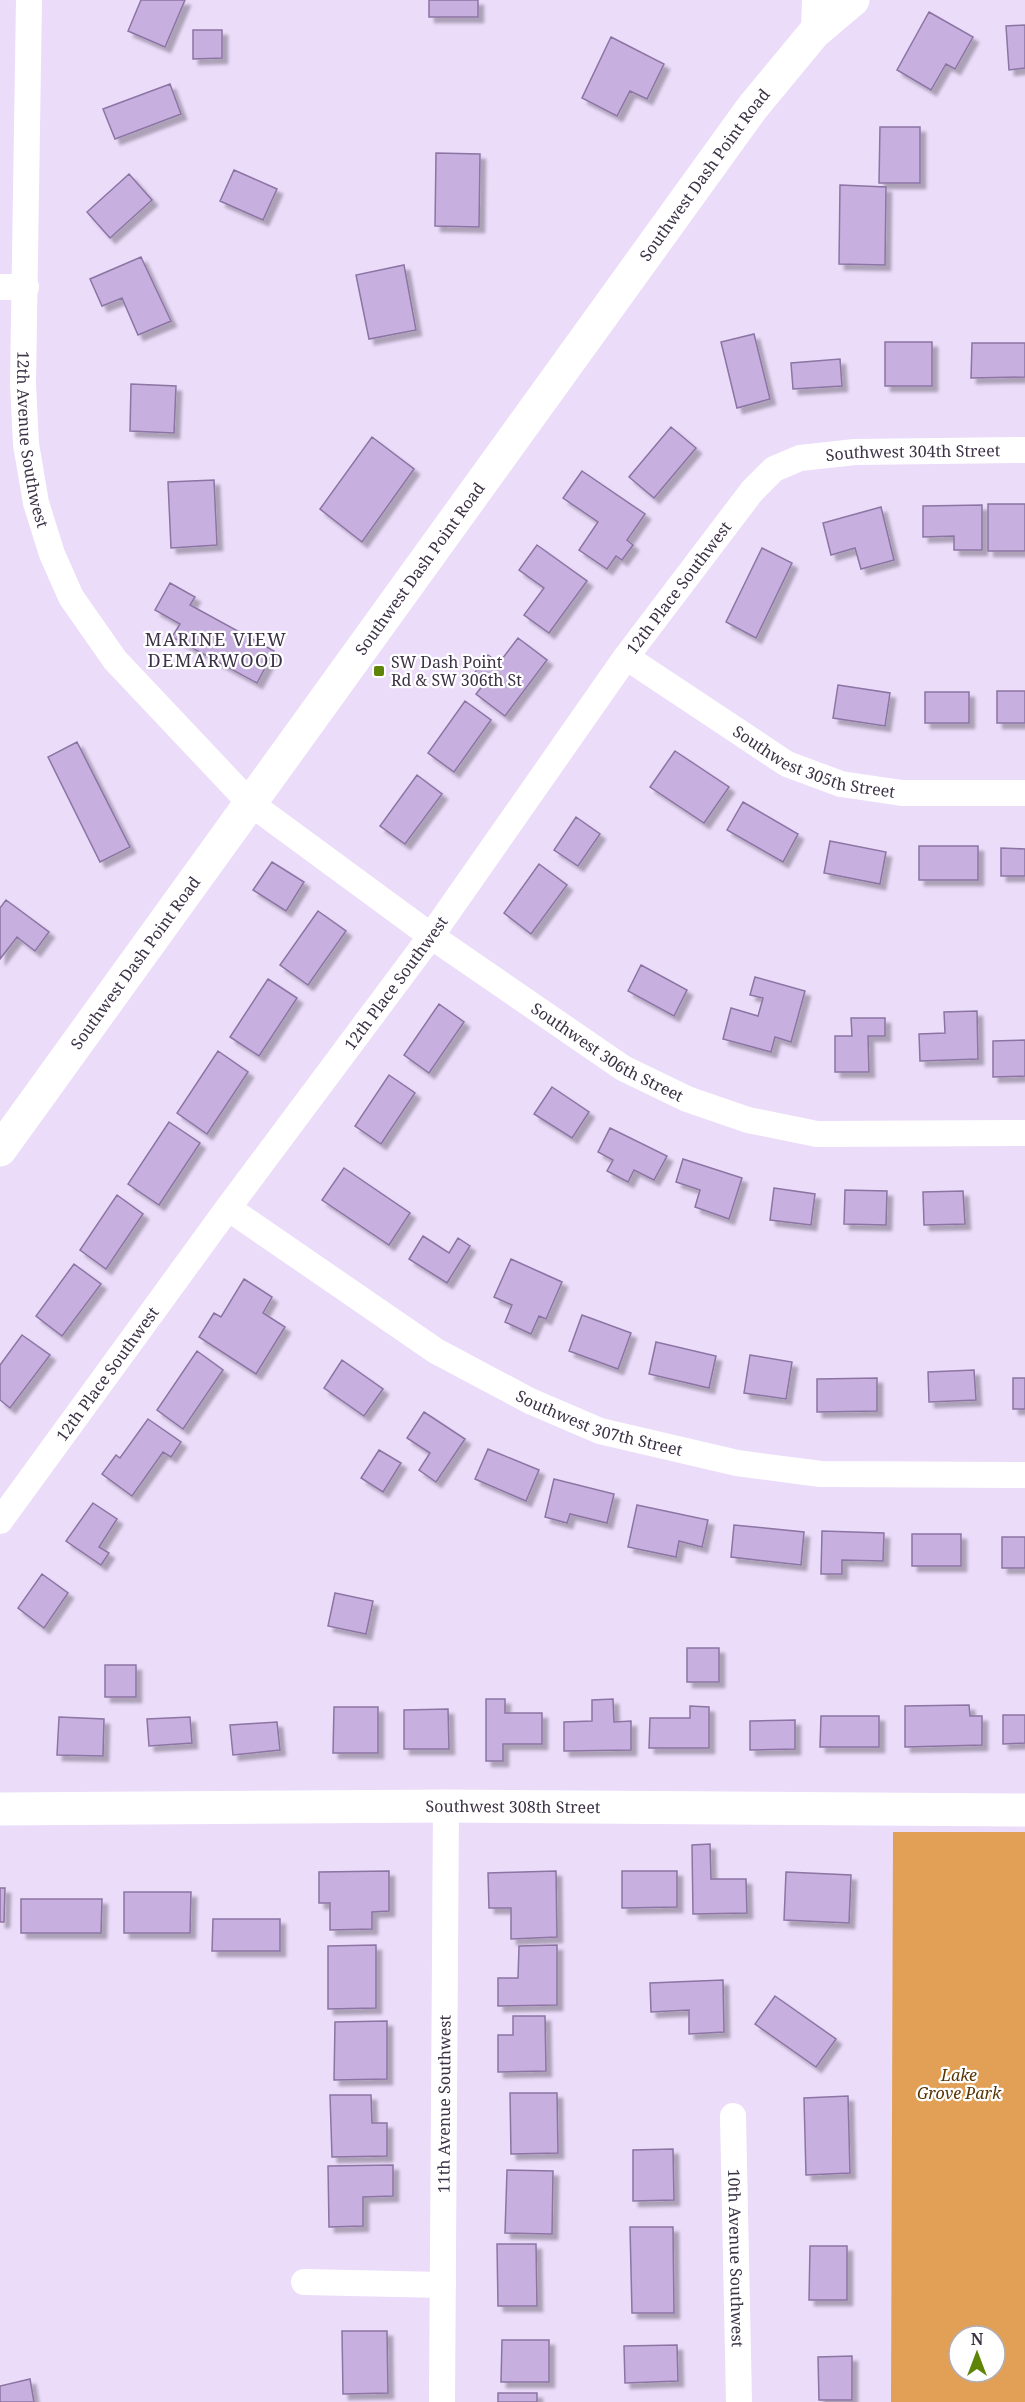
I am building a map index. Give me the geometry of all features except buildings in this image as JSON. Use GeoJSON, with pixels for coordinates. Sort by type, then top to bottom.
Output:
{"type":"FeatureCollection","features":[{"type":"Feature","properties":{"kind":"main road","name":"Southwest Dash Point Road"},"geometry":{"type":"LineString","coordinates":[[0,1149],[752,108],[814,33],[853,0]]}},
{"type":"Feature","properties":{"kind":"main road","name":"Southwest 308th Street"},"geometry":{"type":"LineString","coordinates":[[0,1809],[446,1806],[1025,1810]]}},
{"type":"Feature","properties":{"kind":"street","name":"12th Avenue Southwest"},"geometry":{"type":"LineString","coordinates":[[29,0],[26,287],[22,384],[26,444],[36,503],[63,582],[86,622],[116,660],[250,803]]}},
{"type":"Feature","properties":{"kind":"street"},"geometry":{"type":"LineString","coordinates":[[814,33],[815,0]]}},
{"type":"Feature","properties":{"kind":"street"},"geometry":{"type":"LineString","coordinates":[[0,287],[26,287]]}},
{"type":"Feature","properties":{"kind":"street","name":"Southwest 304th Street"},"geometry":{"type":"LineString","coordinates":[[800,458],[855,452],[1025,450]]}},
{"type":"Feature","properties":{"kind":"street","name":"12th Place Southwest"},"geometry":{"type":"LineString","coordinates":[[0,1521],[228,1208],[432,936],[626,657],[752,491],[774,469],[800,458]]}},
{"type":"Feature","properties":{"kind":"street","name":"Southwest 305th Street"},"geometry":{"type":"LineString","coordinates":[[626,657],[788,764],[841,784],[902,793],[1025,793]]}},
{"type":"Feature","properties":{"kind":"street","name":"Southwest 306th Street"},"geometry":{"type":"LineString","coordinates":[[250,803],[432,936],[623,1068],[687,1099],[748,1120],[816,1134],[1025,1133]]}},
{"type":"Feature","properties":{"kind":"street","name":"Southwest 307th Street"},"geometry":{"type":"LineString","coordinates":[[228,1208],[436,1351],[530,1401],[600,1431],[737,1463],[821,1474],[1025,1475]]}},
{"type":"Feature","properties":{"kind":"street","name":"11th Avenue Southwest"},"geometry":{"type":"LineString","coordinates":[[442,2402],[446,1806]]}},
{"type":"Feature","properties":{"kind":"street","name":"10th Avenue Southwest"},"geometry":{"type":"LineString","coordinates":[[733,2116],[739,2402]]}},
{"type":"Feature","properties":{"kind":"street"},"geometry":{"type":"LineString","coordinates":[[303,2282],[443,2284]]}},
{"type":"Feature","properties":{"kind":"green space","name":"Lake Grove Park"},"geometry":{"type":"Polygon","coordinates":[[[893,1832],[1025,1832],[1025,2402],[891,2402],[893,1832]]]}},
{"type":"Feature","properties":{"kind":"place","name":"SW Dash Point Rd & SW 306th St"},"geometry":{"type":"Point","coordinates":[379,671]}},
{"type":"Feature","properties":{"kind":"district","name":"MARINE VIEW DEMARWOOD"},"geometry":{"type":"Point","coordinates":[216,650]}}]}
